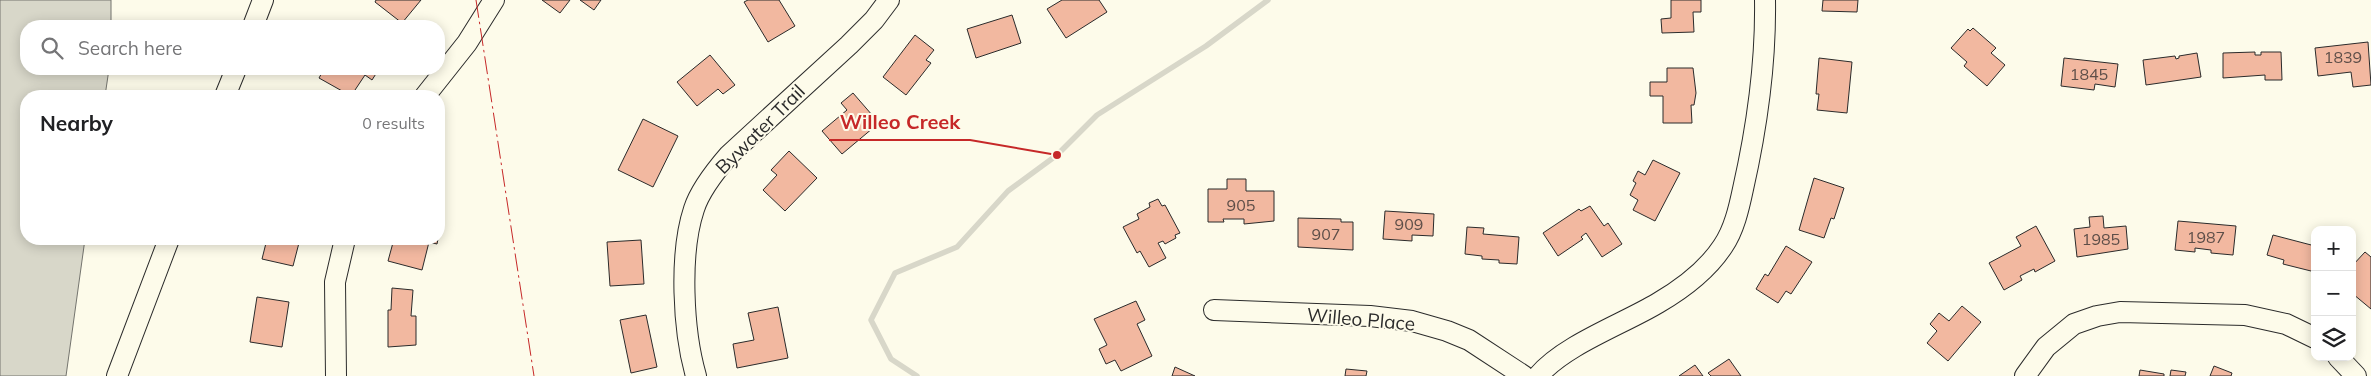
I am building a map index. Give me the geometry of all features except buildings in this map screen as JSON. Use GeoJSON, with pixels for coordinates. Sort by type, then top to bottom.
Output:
{"type":"FeatureCollection","features":[{"type":"Feature","properties":{"kind":"street"},"geometry":{"type":"LineString","coordinates":[[255,20],[263,0]]}},
{"type":"Feature","properties":{"kind":"street"},"geometry":{"type":"LineString","coordinates":[[445,71],[467,44],[494,0]]}},
{"type":"Feature","properties":{"kind":"street","name":"Bywater Trail"},"geometry":{"type":"LineString","coordinates":[[696,376],[686,313],[684,249],[694,208],[716,170],[729,155],[849,45],[874,20],[889,0]]}},
{"type":"Feature","properties":{"kind":"street"},"geometry":{"type":"LineString","coordinates":[[1538,376],[1545,368],[1570,351],[1672,294],[1702,270],[1723,246],[1735,220],[1748,168],[1762,70],[1765,0]]}},
{"type":"Feature","properties":{"kind":"street"},"geometry":{"type":"LineString","coordinates":[[227,90],[233,75]]}},
{"type":"Feature","properties":{"kind":"street"},"geometry":{"type":"LineString","coordinates":[[430,90],[442,75]]}},
{"type":"Feature","properties":{"kind":"street"},"geometry":{"type":"LineString","coordinates":[[117,376],[167,245]]}},
{"type":"Feature","properties":{"kind":"street"},"geometry":{"type":"LineString","coordinates":[[336,376],[335,282],[344,245]]}},
{"type":"Feature","properties":{"kind":"street","name":"Willeo Place"},"geometry":{"type":"LineString","coordinates":[[1214,310],[1370,316],[1412,321],[1447,330],[1469,340],[1524,376]]}},
{"type":"Feature","properties":{"kind":"street"},"geometry":{"type":"LineString","coordinates":[[2025,376],[2046,347],[2074,324],[2097,316],[2120,312],[2245,315],[2286,324],[2311,336]]}},
{"type":"Feature","properties":{"kind":"street"},"geometry":{"type":"LineString","coordinates":[[2342,361],[2356,376]]}},
{"type":"Feature","properties":{"kind":"shaded area"},"geometry":{"type":"Polygon","coordinates":[[[0,0],[111,0],[111,20],[20,20],[20,75],[108,75],[106,90],[20,90],[20,245],[84,245],[66,376],[0,376],[0,0]]]}},
{"type":"Feature","properties":{"kind":"waterway"},"geometry":{"type":"LineString","coordinates":[[917,376],[891,359],[871,320],[895,273],[957,247],[1008,191],[1057,155],[1097,115],[1206,46],[1268,0]]}},
{"type":"Feature","properties":{"kind":"power"},"geometry":{"type":"LineString","coordinates":[[476,0],[534,376]]}},
{"type":"Feature","properties":{"kind":"place","name":"Willeo Creek"},"geometry":{"type":"Point","coordinates":[1057,155]}}]}
